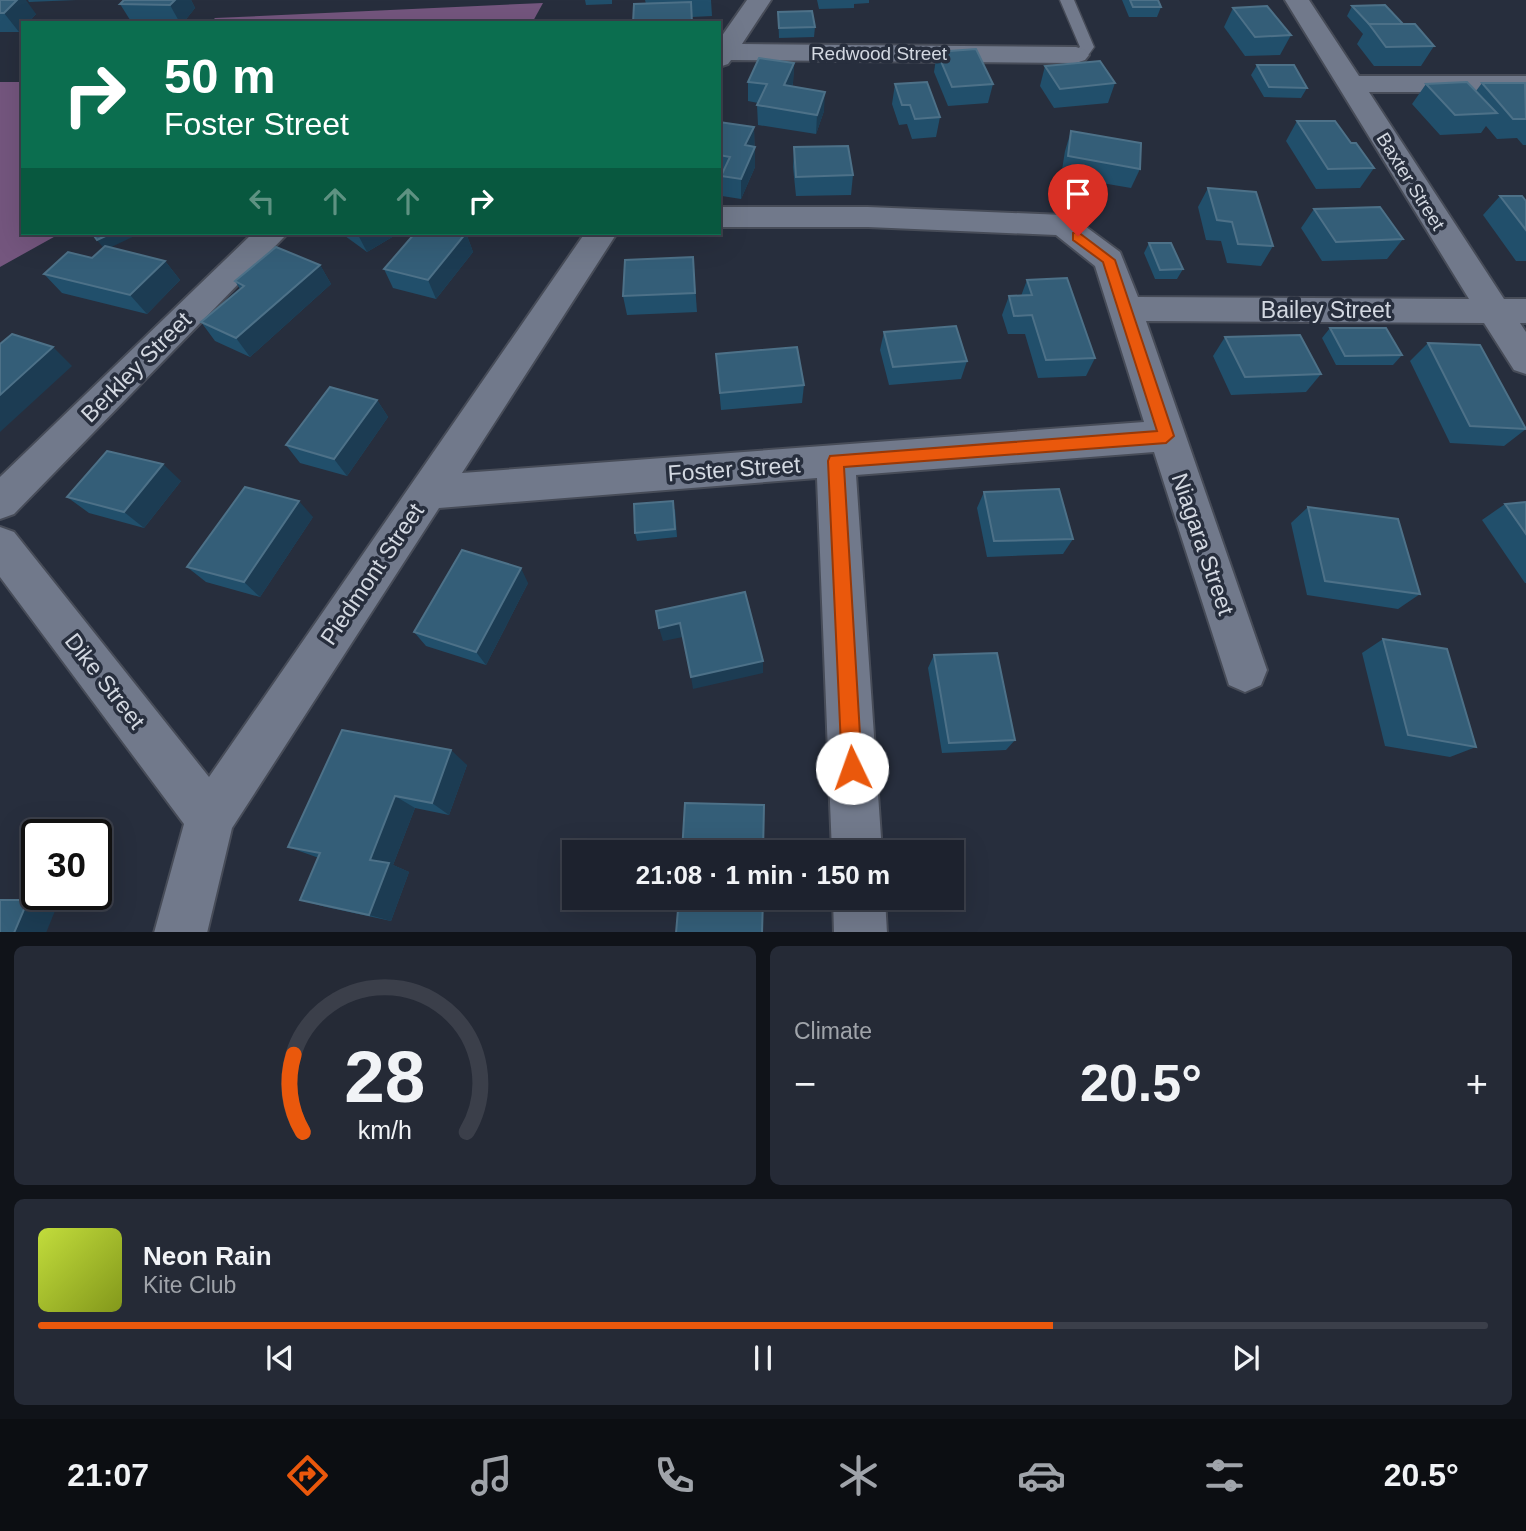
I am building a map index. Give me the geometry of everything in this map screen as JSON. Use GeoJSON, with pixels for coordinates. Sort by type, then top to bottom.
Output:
{"type":"FeatureCollection","features":[{"type":"Feature","properties":{"kind":"street"},"geometry":{"type":"LineString","coordinates":[[722,55],[760,0]]}},
{"type":"Feature","properties":{"kind":"street","name":"Baxter Street"},"geometry":{"type":"LineString","coordinates":[[1297,0],[1350,84],[1510,311],[1526,361]]}},
{"type":"Feature","properties":{"kind":"street","name":"Redwood Street"},"geometry":{"type":"LineString","coordinates":[[722,55],[1076,55]]}},
{"type":"Feature","properties":{"kind":"street"},"geometry":{"type":"LineString","coordinates":[[1350,84],[1526,84]]}},
{"type":"Feature","properties":{"kind":"street","name":"Niagara Street"},"geometry":{"type":"LineString","coordinates":[[721,217],[868,217],[1063,225],[1109,260],[1245,670]]}},
{"type":"Feature","properties":{"kind":"street","name":"Berkley Street"},"geometry":{"type":"LineString","coordinates":[[0,502],[270,235]]}},
{"type":"Feature","properties":{"kind":"street","name":"Piedmont Street"},"geometry":{"type":"LineString","coordinates":[[180,932],[210,818],[600,235]]}},
{"type":"Feature","properties":{"kind":"street","name":"Bailey Street"},"geometry":{"type":"LineString","coordinates":[[1126,309],[1510,311]]}},
{"type":"Feature","properties":{"kind":"street","name":"Foster Street"},"geometry":{"type":"LineString","coordinates":[[427,492],[1166,436]]}},
{"type":"Feature","properties":{"kind":"street"},"geometry":{"type":"LineString","coordinates":[[836,461],[856,840]]}},
{"type":"Feature","properties":{"kind":"street","name":"Dike Street"},"geometry":{"type":"LineString","coordinates":[[0,545],[210,818]]}},
{"type":"Feature","properties":{"kind":"street"},"geometry":{"type":"LineString","coordinates":[[860,910],[861,932]]}},
{"type":"Feature","properties":{"kind":"lane"},"geometry":{"type":"LineString","coordinates":[[1067,0],[1087,47],[1076,55]]}},
{"type":"Feature","properties":{"kind":"shaded area"},"geometry":{"type":"Polygon","coordinates":[[[543,3],[533,21],[212,21],[215,18],[543,3]]]}},
{"type":"Feature","properties":{"kind":"shaded area"},"geometry":{"type":"Polygon","coordinates":[[[0,82],[21,82],[21,235],[57,235],[0,267],[0,82]]]}},
{"type":"Feature","properties":{"kind":"building"},"geometry":{"type":"Polygon","coordinates":[[[0,0],[17,0],[4,13],[0,13],[0,0]]]}},
{"type":"Feature","properties":{"kind":"building"},"geometry":{"type":"Polygon","coordinates":[[[124,0],[175,0],[170,5],[120,4],[124,0]]]}},
{"type":"Feature","properties":{"kind":"building"},"geometry":{"type":"Polygon","coordinates":[[[1130,0],[1158,0],[1161,7],[1133,7],[1130,0]]]}},
{"type":"Feature","properties":{"kind":"building"},"geometry":{"type":"Polygon","coordinates":[[[691,2],[692,21],[633,21],[634,4],[691,2]]]}},
{"type":"Feature","properties":{"kind":"building"},"geometry":{"type":"Polygon","coordinates":[[[1385,5],[1403,24],[1369,24],[1352,6],[1385,5]]]}},
{"type":"Feature","properties":{"kind":"building"},"geometry":{"type":"Polygon","coordinates":[[[1267,6],[1291,35],[1255,37],[1233,8],[1267,6]]]}},
{"type":"Feature","properties":{"kind":"building"},"geometry":{"type":"Polygon","coordinates":[[[812,11],[815,27],[779,28],[778,12],[812,11]]]}},
{"type":"Feature","properties":{"kind":"building"},"geometry":{"type":"Polygon","coordinates":[[[1369,24],[1415,24],[1434,46],[1386,47],[1369,24]]]}},
{"type":"Feature","properties":{"kind":"building"},"geometry":{"type":"Polygon","coordinates":[[[976,49],[993,84],[952,87],[937,52],[976,49]]]}},
{"type":"Feature","properties":{"kind":"building"},"geometry":{"type":"Polygon","coordinates":[[[759,58],[794,63],[784,85],[825,92],[817,115],[757,105],[767,84],[748,82],[759,58]]]}},
{"type":"Feature","properties":{"kind":"building"},"geometry":{"type":"Polygon","coordinates":[[[1100,61],[1115,83],[1060,89],[1045,66],[1100,61]]]}},
{"type":"Feature","properties":{"kind":"building"},"geometry":{"type":"Polygon","coordinates":[[[1257,65],[1294,65],[1307,88],[1269,87],[1257,65]]]}},
{"type":"Feature","properties":{"kind":"building"},"geometry":{"type":"Polygon","coordinates":[[[927,82],[940,117],[915,119],[910,105],[902,105],[895,84],[927,82]]]}},
{"type":"Feature","properties":{"kind":"building"},"geometry":{"type":"Polygon","coordinates":[[[1467,82],[1497,113],[1455,115],[1426,84],[1467,82]]]}},
{"type":"Feature","properties":{"kind":"building"},"geometry":{"type":"Polygon","coordinates":[[[1482,83],[1525,83],[1526,119],[1513,119],[1482,83]]]}},
{"type":"Feature","properties":{"kind":"building"},"geometry":{"type":"Polygon","coordinates":[[[1297,121],[1335,121],[1351,143],[1356,143],[1374,168],[1328,169],[1297,121]]]}},
{"type":"Feature","properties":{"kind":"building"},"geometry":{"type":"Polygon","coordinates":[[[721,122],[754,127],[745,145],[755,147],[741,179],[721,176],[730,157],[721,155],[721,122]]]}},
{"type":"Feature","properties":{"kind":"building"},"geometry":{"type":"Polygon","coordinates":[[[1071,131],[1141,143],[1140,169],[1068,156],[1071,131]]]}},
{"type":"Feature","properties":{"kind":"building"},"geometry":{"type":"Polygon","coordinates":[[[848,146],[853,175],[796,177],[794,147],[848,146]]]}},
{"type":"Feature","properties":{"kind":"building"},"geometry":{"type":"Polygon","coordinates":[[[1208,188],[1256,192],[1273,246],[1238,244],[1232,222],[1217,220],[1208,188]]]}},
{"type":"Feature","properties":{"kind":"building"},"geometry":{"type":"Polygon","coordinates":[[[1500,196],[1522,196],[1526,201],[1526,230],[1500,196]]]}},
{"type":"Feature","properties":{"kind":"building"},"geometry":{"type":"Polygon","coordinates":[[[1380,207],[1403,239],[1336,242],[1314,209],[1380,207]]]}},
{"type":"Feature","properties":{"kind":"building"},"geometry":{"type":"Polygon","coordinates":[[[93,235],[108,235],[97,240],[93,235]]]}},
{"type":"Feature","properties":{"kind":"building"},"geometry":{"type":"Polygon","coordinates":[[[413,235],[464,235],[428,280],[384,269],[413,235]]]}},
{"type":"Feature","properties":{"kind":"building"},"geometry":{"type":"Polygon","coordinates":[[[1149,243],[1171,243],[1183,269],[1160,270],[1149,243]]]}},
{"type":"Feature","properties":{"kind":"building"},"geometry":{"type":"Polygon","coordinates":[[[105,246],[165,261],[130,295],[44,274],[68,252],[92,258],[105,246]]]}},
{"type":"Feature","properties":{"kind":"building"},"geometry":{"type":"Polygon","coordinates":[[[276,247],[320,265],[236,338],[201,322],[244,286],[235,281],[276,247]]]}},
{"type":"Feature","properties":{"kind":"building"},"geometry":{"type":"Polygon","coordinates":[[[693,257],[695,293],[623,296],[625,260],[693,257]]]}},
{"type":"Feature","properties":{"kind":"building"},"geometry":{"type":"Polygon","coordinates":[[[1067,278],[1095,358],[1046,360],[1032,315],[1014,316],[1009,296],[1032,295],[1027,280],[1067,278]]]}},
{"type":"Feature","properties":{"kind":"building"},"geometry":{"type":"Polygon","coordinates":[[[956,326],[967,361],[893,367],[884,332],[956,326]]]}},
{"type":"Feature","properties":{"kind":"building"},"geometry":{"type":"Polygon","coordinates":[[[1330,328],[1386,328],[1402,355],[1345,356],[1330,328]]]}},
{"type":"Feature","properties":{"kind":"building"},"geometry":{"type":"Polygon","coordinates":[[[12,334],[53,347],[0,395],[0,344],[12,334]]]}},
{"type":"Feature","properties":{"kind":"building"},"geometry":{"type":"Polygon","coordinates":[[[1300,335],[1321,374],[1245,377],[1225,337],[1300,335]]]}},
{"type":"Feature","properties":{"kind":"building"},"geometry":{"type":"Polygon","coordinates":[[[1428,343],[1480,345],[1526,429],[1470,426],[1428,343]]]}},
{"type":"Feature","properties":{"kind":"building"},"geometry":{"type":"Polygon","coordinates":[[[797,347],[804,385],[720,393],[716,354],[797,347]]]}},
{"type":"Feature","properties":{"kind":"building"},"geometry":{"type":"Polygon","coordinates":[[[330,387],[377,400],[334,459],[286,445],[330,387]]]}},
{"type":"Feature","properties":{"kind":"building"},"geometry":{"type":"Polygon","coordinates":[[[107,451],[163,464],[124,512],[67,497],[107,451]]]}},
{"type":"Feature","properties":{"kind":"building"},"geometry":{"type":"Polygon","coordinates":[[[245,487],[299,501],[244,582],[187,567],[245,487]]]}},
{"type":"Feature","properties":{"kind":"building"},"geometry":{"type":"Polygon","coordinates":[[[1059,489],[1073,539],[994,541],[984,492],[1059,489]]]}},
{"type":"Feature","properties":{"kind":"building"},"geometry":{"type":"Polygon","coordinates":[[[673,501],[675,529],[635,533],[634,504],[673,501]]]}},
{"type":"Feature","properties":{"kind":"building"},"geometry":{"type":"Polygon","coordinates":[[[1526,502],[1526,534],[1505,504],[1526,502]]]}},
{"type":"Feature","properties":{"kind":"building"},"geometry":{"type":"Polygon","coordinates":[[[1308,507],[1398,519],[1420,594],[1325,581],[1308,507]]]}},
{"type":"Feature","properties":{"kind":"building"},"geometry":{"type":"Polygon","coordinates":[[[462,550],[521,568],[476,652],[414,632],[462,550]]]}},
{"type":"Feature","properties":{"kind":"building"},"geometry":{"type":"Polygon","coordinates":[[[745,592],[763,661],[691,677],[680,623],[659,628],[656,611],[745,592]]]}},
{"type":"Feature","properties":{"kind":"building"},"geometry":{"type":"Polygon","coordinates":[[[1383,639],[1447,649],[1476,747],[1408,735],[1383,639]]]}},
{"type":"Feature","properties":{"kind":"building"},"geometry":{"type":"Polygon","coordinates":[[[997,653],[1015,740],[949,743],[934,655],[997,653]]]}},
{"type":"Feature","properties":{"kind":"building"},"geometry":{"type":"Polygon","coordinates":[[[342,730],[451,750],[432,803],[395,796],[370,860],[389,863],[369,915],[300,900],[320,853],[288,847],[342,730]]]}},
{"type":"Feature","properties":{"kind":"building"},"geometry":{"type":"Polygon","coordinates":[[[685,803],[764,805],[763,840],[683,840],[685,803]]]}},
{"type":"Feature","properties":{"kind":"building"},"geometry":{"type":"Polygon","coordinates":[[[0,900],[21,900],[21,910],[24,910],[14,932],[0,932],[0,900]]]}},
{"type":"Feature","properties":{"kind":"building"},"geometry":{"type":"Polygon","coordinates":[[[678,910],[763,910],[762,932],[676,932],[678,910]]]}},
{"type":"Feature","properties":{"kind":"route"},"geometry":{"type":"LineString","coordinates":[[852,768],[836,461],[1166,436],[1109,260],[1078,236]]}}]}
